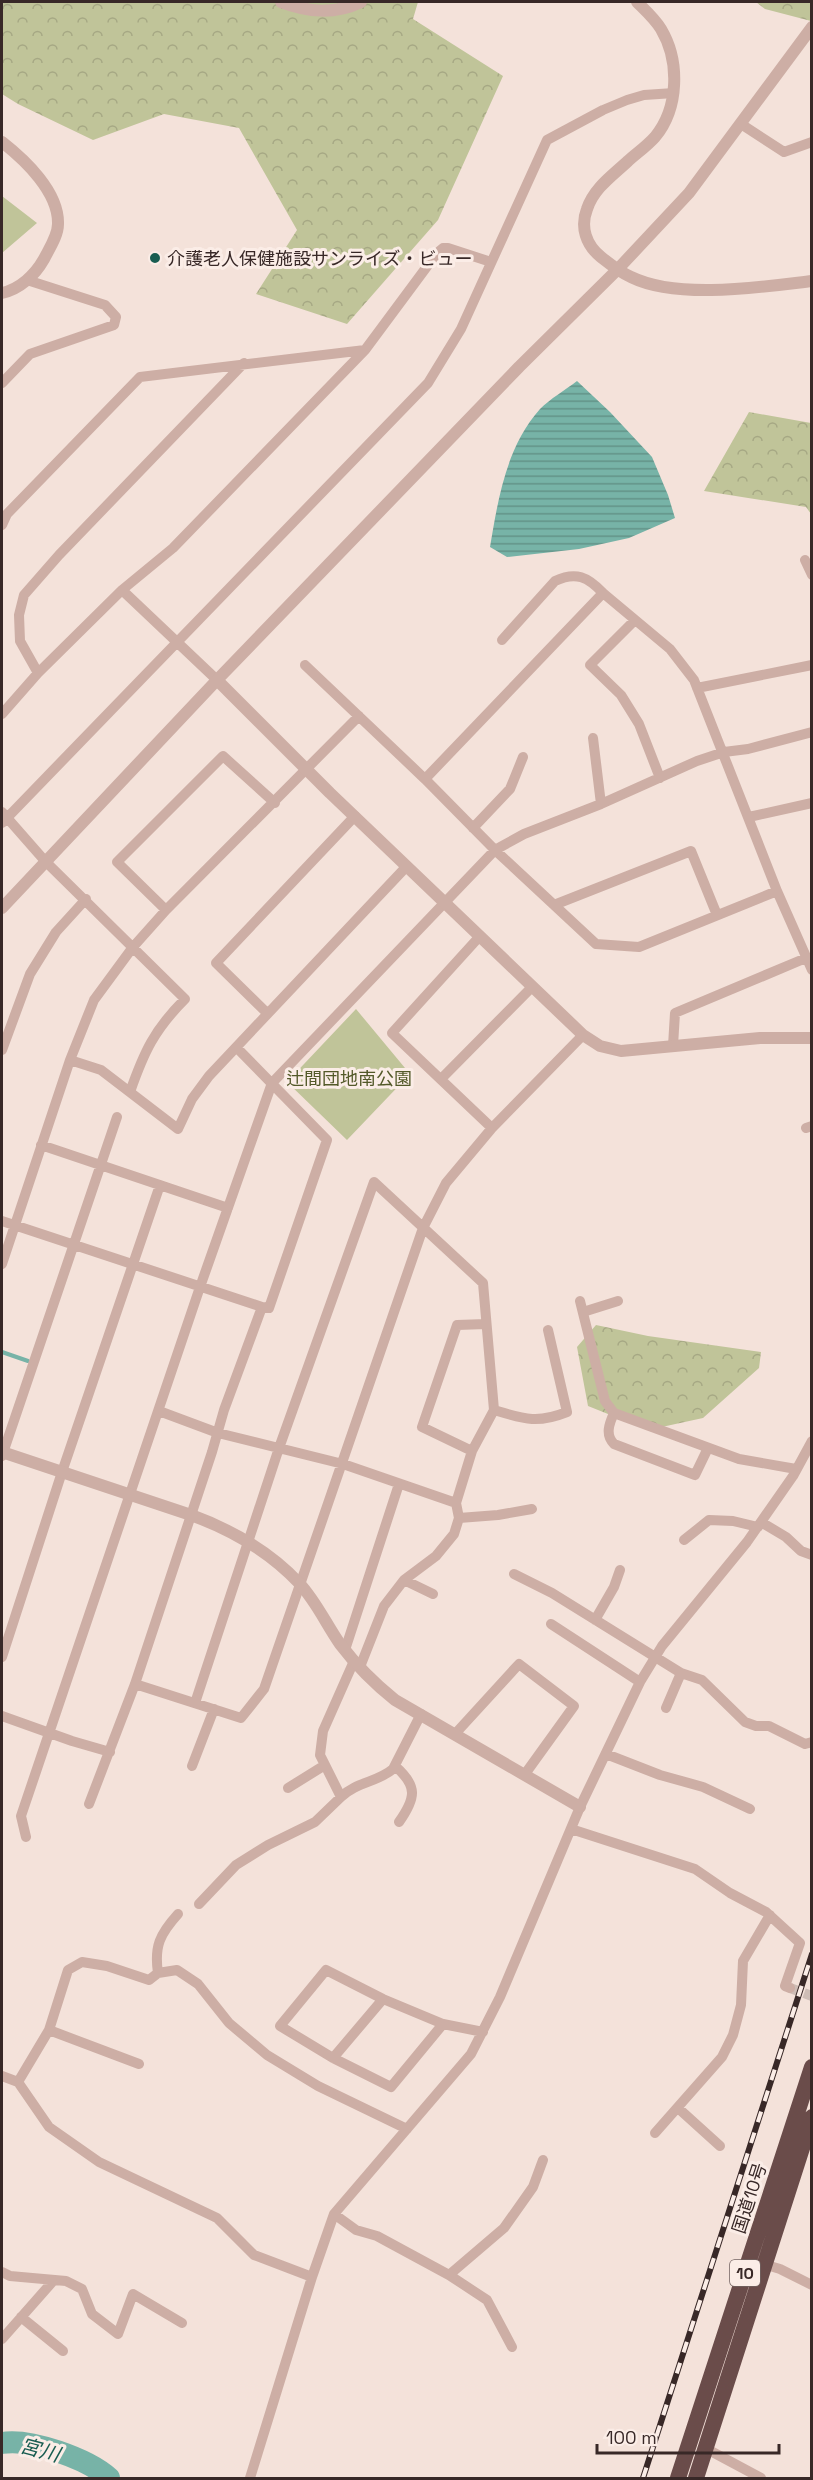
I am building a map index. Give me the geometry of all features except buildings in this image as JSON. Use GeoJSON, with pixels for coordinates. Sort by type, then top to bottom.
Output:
{"type":"FeatureCollection","features":[{"type":"Feature","properties":{"kind":"highway","name":"国道10号"},"geometry":{"type":"LineString","coordinates":[[696,2478],[812,2067]]}},
{"type":"Feature","properties":{"kind":"highway","name":"国道10号"},"geometry":{"type":"LineString","coordinates":[[678,2478],[812,2116]]}},
{"type":"Feature","properties":{"kind":"street"},"geometry":{"type":"LineString","coordinates":[[281,2],[302,9],[333,11],[361,2]]}},
{"type":"Feature","properties":{"kind":"street"},"geometry":{"type":"LineString","coordinates":[[637,2],[661,28],[670,49],[674,69],[674,93],[667,114],[655,136],[596,190],[586,210],[583,230],[592,250],[617,270],[633,278],[657,285],[694,290],[754,288],[812,281]]}},
{"type":"Feature","properties":{"kind":"street"},"geometry":{"type":"LineString","coordinates":[[2,908],[217,680],[511,375],[617,270],[688,193],[812,27]]}},
{"type":"Feature","properties":{"kind":"street"},"geometry":{"type":"LineString","coordinates":[[130,1092],[145,1050],[165,1019],[185,999],[3,818],[428,383],[461,329],[547,140],[627,100],[644,95],[674,93]]}},
{"type":"Feature","properties":{"kind":"street"},"geometry":{"type":"LineString","coordinates":[[741,124],[784,152],[812,142]]}},
{"type":"Feature","properties":{"kind":"street"},"geometry":{"type":"LineString","coordinates":[[2,142],[20,156],[45,186],[52,199],[58,224],[54,239],[41,266],[27,280],[10,291],[2,293]]}},
{"type":"Feature","properties":{"kind":"street"},"geometry":{"type":"LineString","coordinates":[[2,714],[38,674],[122,590],[173,548],[364,350],[443,248],[491,262]]}},
{"type":"Feature","properties":{"kind":"street"},"geometry":{"type":"LineString","coordinates":[[2,383],[30,354],[114,326],[116,317],[105,305],[27,280]]}},
{"type":"Feature","properties":{"kind":"street"},"geometry":{"type":"LineString","coordinates":[[2,525],[7,514],[140,377],[364,350]]}},
{"type":"Feature","properties":{"kind":"street"},"geometry":{"type":"LineString","coordinates":[[38,674],[20,641],[19,615],[24,595],[59,555],[244,363]]}},
{"type":"Feature","properties":{"kind":"street"},"geometry":{"type":"LineString","coordinates":[[805,560],[812,575]]}},
{"type":"Feature","properties":{"kind":"street"},"geometry":{"type":"LineString","coordinates":[[501,640],[555,581],[566,576],[579,575],[591,581],[670,649],[694,680],[777,891],[812,970]]}},
{"type":"Feature","properties":{"kind":"street"},"geometry":{"type":"LineString","coordinates":[[122,590],[583,1035],[600,1046],[621,1051],[760,1038],[812,1038]]}},
{"type":"Feature","properties":{"kind":"street"},"geometry":{"type":"LineString","coordinates":[[425,779],[603,593]]}},
{"type":"Feature","properties":{"kind":"street"},"geometry":{"type":"LineString","coordinates":[[635,620],[590,665],[621,695],[639,724],[660,778]]}},
{"type":"Feature","properties":{"kind":"street"},"geometry":{"type":"LineString","coordinates":[[305,665],[425,779],[495,850],[596,944],[639,947],[777,891]]}},
{"type":"Feature","properties":{"kind":"street"},"geometry":{"type":"LineString","coordinates":[[697,688],[812,665]]}},
{"type":"Feature","properties":{"kind":"street"},"geometry":{"type":"LineString","coordinates":[[2,1264],[70,1060],[94,1000],[132,947],[166,910],[275,803],[359,716]]}},
{"type":"Feature","properties":{"kind":"street"},"geometry":{"type":"LineString","coordinates":[[26,1837],[21,1816],[51,1733],[200,1287],[272,1083],[495,850],[524,834],[724,752],[748,749],[812,732]]}},
{"type":"Feature","properties":{"kind":"street"},"geometry":{"type":"LineString","coordinates":[[593,738],[601,804]]}},
{"type":"Feature","properties":{"kind":"street"},"geometry":{"type":"LineString","coordinates":[[166,910],[117,861],[222,756],[275,803]]}},
{"type":"Feature","properties":{"kind":"street"},"geometry":{"type":"LineString","coordinates":[[473,828],[510,789],[523,757]]}},
{"type":"Feature","properties":{"kind":"street"},"geometry":{"type":"LineString","coordinates":[[749,818],[812,803]]}},
{"type":"Feature","properties":{"kind":"street"},"geometry":{"type":"LineString","coordinates":[[267,1013],[216,963],[355,816]]}},
{"type":"Feature","properties":{"kind":"street"},"geometry":{"type":"LineString","coordinates":[[554,905],[691,850],[717,915]]}},
{"type":"Feature","properties":{"kind":"street"},"geometry":{"type":"LineString","coordinates":[[70,1060],[101,1070],[178,1129],[192,1099],[203,1084],[407,866]]}},
{"type":"Feature","properties":{"kind":"street"},"geometry":{"type":"LineString","coordinates":[[2,1050],[30,974],[56,932],[86,899]]}},
{"type":"Feature","properties":{"kind":"street"},"geometry":{"type":"LineString","coordinates":[[480,936],[392,1033],[492,1128]]}},
{"type":"Feature","properties":{"kind":"street"},"geometry":{"type":"LineString","coordinates":[[673,1046],[675,1013],[806,958]]}},
{"type":"Feature","properties":{"kind":"street"},"geometry":{"type":"LineString","coordinates":[[441,1079],[532,987]]}},
{"type":"Feature","properties":{"kind":"street"},"geometry":{"type":"LineString","coordinates":[[135,1684],[241,1718],[264,1689],[423,1228],[446,1183],[492,1128],[583,1035]]}},
{"type":"Feature","properties":{"kind":"street"},"geometry":{"type":"LineString","coordinates":[[2,1221],[269,1308],[327,1140],[237,1048]]}},
{"type":"Feature","properties":{"kind":"street"},"geometry":{"type":"LineString","coordinates":[[117,1117],[2,1453],[222,1526],[247,1540],[274,1560],[300,1584],[345,1650],[395,1700],[580,1807]]}},
{"type":"Feature","properties":{"kind":"street"},"geometry":{"type":"LineString","coordinates":[[41,1145],[228,1208]]}},
{"type":"Feature","properties":{"kind":"street"},"geometry":{"type":"LineString","coordinates":[[195,1703],[247,1540],[374,1182],[483,1283],[494,1410],[472,1451],[456,1503],[459,1518],[454,1534],[436,1556],[404,1580],[384,1606],[323,1731],[320,1755],[341,1797]]}},
{"type":"Feature","properties":{"kind":"street"},"geometry":{"type":"LineString","coordinates":[[2,1657],[62,1472],[160,1185]]}},
{"type":"Feature","properties":{"kind":"street"},"geometry":{"type":"LineString","coordinates":[[618,1301],[582,1306],[605,1401],[614,1413],[739,1459],[796,1469]]}},
{"type":"Feature","properties":{"kind":"street"},"geometry":{"type":"LineString","coordinates":[[89,1804],[135,1684],[238,1369],[262,1307]]}},
{"type":"Feature","properties":{"kind":"street"},"geometry":{"type":"LineString","coordinates":[[472,1451],[422,1427],[457,1325],[486,1324]]}},
{"type":"Feature","properties":{"kind":"street"},"geometry":{"type":"LineString","coordinates":[[494,1410],[527,1420],[547,1420],[567,1412],[548,1330]]}},
{"type":"Feature","properties":{"kind":"street"},"geometry":{"type":"LineString","coordinates":[[159,1411],[218,1433],[343,1464],[456,1503]]}},
{"type":"Feature","properties":{"kind":"street"},"geometry":{"type":"LineString","coordinates":[[614,1413],[608,1432],[614,1444],[695,1475],[708,1448]]}},
{"type":"Feature","properties":{"kind":"street"},"geometry":{"type":"LineString","coordinates":[[250,2478],[312,2277],[334,2214],[471,2054],[483,2032],[580,1807],[640,1682],[655,1658],[759,1524],[812,1441]]}},
{"type":"Feature","properties":{"kind":"street"},"geometry":{"type":"LineString","coordinates":[[345,1650],[399,1484]]}},
{"type":"Feature","properties":{"kind":"street"},"geometry":{"type":"LineString","coordinates":[[459,1518],[532,1509]]}},
{"type":"Feature","properties":{"kind":"street"},"geometry":{"type":"LineString","coordinates":[[684,1540],[709,1521],[759,1524],[786,1537],[801,1551],[812,1555]]}},
{"type":"Feature","properties":{"kind":"street"},"geometry":{"type":"LineString","coordinates":[[595,1620],[614,1587],[620,1570]]}},
{"type":"Feature","properties":{"kind":"street"},"geometry":{"type":"LineString","coordinates":[[514,1574],[552,1593],[681,1673],[702,1680],[745,1722],[756,1726],[769,1726],[805,1744],[812,1742]]}},
{"type":"Feature","properties":{"kind":"street"},"geometry":{"type":"LineString","coordinates":[[404,1580],[433,1594]]}},
{"type":"Feature","properties":{"kind":"street"},"geometry":{"type":"LineString","coordinates":[[551,1624],[640,1682]]}},
{"type":"Feature","properties":{"kind":"street"},"geometry":{"type":"LineString","coordinates":[[455,1734],[519,1664],[574,1706],[525,1774]]}},
{"type":"Feature","properties":{"kind":"street"},"geometry":{"type":"LineString","coordinates":[[666,1708],[681,1673]]}},
{"type":"Feature","properties":{"kind":"street"},"geometry":{"type":"LineString","coordinates":[[192,1766],[214,1709]]}},
{"type":"Feature","properties":{"kind":"street"},"geometry":{"type":"LineString","coordinates":[[200,1904],[236,1864],[315,1822],[349,1789],[386,1775],[395,1766],[420,1714]]}},
{"type":"Feature","properties":{"kind":"street"},"geometry":{"type":"LineString","coordinates":[[2,1716],[110,1752]]}},
{"type":"Feature","properties":{"kind":"street"},"geometry":{"type":"LineString","coordinates":[[606,1754],[660,1775],[703,1787],[750,1809]]}},
{"type":"Feature","properties":{"kind":"street"},"geometry":{"type":"LineString","coordinates":[[288,1788],[325,1765]]}},
{"type":"Feature","properties":{"kind":"street"},"geometry":{"type":"LineString","coordinates":[[395,1766],[409,1778],[412,1791],[408,1808],[399,1822]]}},
{"type":"Feature","properties":{"kind":"street"},"geometry":{"type":"LineString","coordinates":[[571,1829],[695,1869],[730,1893],[770,1915],[800,1943],[785,1986],[790,1988]]}},
{"type":"Feature","properties":{"kind":"street"},"geometry":{"type":"LineString","coordinates":[[158,1973],[155,1954],[164,1929],[178,1914]]}},
{"type":"Feature","properties":{"kind":"street"},"geometry":{"type":"LineString","coordinates":[[655,2133],[722,2058],[733,2035],[741,2005],[743,1961],[770,1915]]}},
{"type":"Feature","properties":{"kind":"street"},"geometry":{"type":"LineString","coordinates":[[18,2082],[49,2030],[68,1970],[82,1962],[107,1966],[149,1980],[158,1973],[177,1970],[198,1984],[229,2023],[267,2055],[318,2086],[407,2129]]}},
{"type":"Feature","properties":{"kind":"street"},"geometry":{"type":"LineString","coordinates":[[443,2024],[391,2087],[333,2058],[280,2026],[327,1970],[383,1999],[443,2024],[483,2032]]}},
{"type":"Feature","properties":{"kind":"street"},"geometry":{"type":"LineString","coordinates":[[333,2058],[383,1999]]}},
{"type":"Feature","properties":{"kind":"street"},"geometry":{"type":"LineString","coordinates":[[49,2030],[139,2064]]}},
{"type":"Feature","properties":{"kind":"street"},"geometry":{"type":"LineString","coordinates":[[2,2076],[18,2082],[50,2127],[99,2162],[217,2218],[254,2255],[312,2277]]}},
{"type":"Feature","properties":{"kind":"street"},"geometry":{"type":"LineString","coordinates":[[678,2108],[720,2146]]}},
{"type":"Feature","properties":{"kind":"street"},"geometry":{"type":"LineString","coordinates":[[449,2275],[504,2228],[533,2187],[543,2160]]}},
{"type":"Feature","properties":{"kind":"street"},"geometry":{"type":"LineString","coordinates":[[334,2214],[356,2230],[378,2236],[449,2275],[487,2300],[512,2347]]}},
{"type":"Feature","properties":{"kind":"street"},"geometry":{"type":"LineString","coordinates":[[757,2262],[812,2285]]}},
{"type":"Feature","properties":{"kind":"street"},"geometry":{"type":"LineString","coordinates":[[2,2272],[10,2276],[66,2281],[82,2289],[92,2314],[118,2334],[133,2294],[182,2323]]}},
{"type":"Feature","properties":{"kind":"street"},"geometry":{"type":"LineString","coordinates":[[2,2339],[54,2280]]}},
{"type":"Feature","properties":{"kind":"street"},"geometry":{"type":"LineString","coordinates":[[21,2317],[63,2351]]}},
{"type":"Feature","properties":{"kind":"street"},"geometry":{"type":"LineString","coordinates":[[705,2448],[761,2478]]}},
{"type":"Feature","properties":{"kind":"green space"},"geometry":{"type":"Polygon","coordinates":[[[2,2],[418,2],[413,19],[503,76],[438,220],[347,324],[256,294],[297,230],[239,128],[164,114],[93,140],[18,104],[2,94],[2,2]]]}},
{"type":"Feature","properties":{"kind":"green space"},"geometry":{"type":"Polygon","coordinates":[[[756,2],[811,2],[811,21],[765,9],[756,2]]]}},
{"type":"Feature","properties":{"kind":"green space"},"geometry":{"type":"Polygon","coordinates":[[[2,196],[37,223],[2,253],[2,196]]]}},
{"type":"Feature","properties":{"kind":"green space"},"geometry":{"type":"Polygon","coordinates":[[[749,412],[811,423],[811,514],[806,507],[704,491],[749,412]]]}},
{"type":"Feature","properties":{"kind":"green space","name":"辻間団地南公園"},"geometry":{"type":"Polygon","coordinates":[[[356,1009],[410,1074],[347,1140],[287,1082],[356,1009]]]}},
{"type":"Feature","properties":{"kind":"green space"},"geometry":{"type":"Polygon","coordinates":[[[596,1325],[648,1336],[761,1352],[759,1368],[703,1418],[648,1430],[588,1406],[577,1347],[596,1325]]]}},
{"type":"Feature","properties":{"kind":"water"},"geometry":{"type":"Polygon","coordinates":[[[577,381],[652,457],[675,518],[629,538],[579,549],[507,557],[490,547],[500,493],[511,457],[528,424],[540,409],[577,381]]]}},
{"type":"Feature","properties":{"kind":"waterway"},"geometry":{"type":"LineString","coordinates":[[2,1352],[28,1361]]}},
{"type":"Feature","properties":{"kind":"waterway","name":"宮川"},"geometry":{"type":"LineString","coordinates":[[2,2443],[14,2442],[43,2447],[73,2457],[109,2478]]}},
{"type":"Feature","properties":{"kind":"tunnel"},"geometry":{"type":"LineString","coordinates":[[790,1988],[812,1996]]}},
{"type":"Feature","properties":{"kind":"railway"},"geometry":{"type":"LineString","coordinates":[[643,2478],[812,1954]]}},
{"type":"Feature","properties":{"kind":"place","name":"介護老人保健施設サンライズ・ビュー"},"geometry":{"type":"Point","coordinates":[155,258]}}]}
